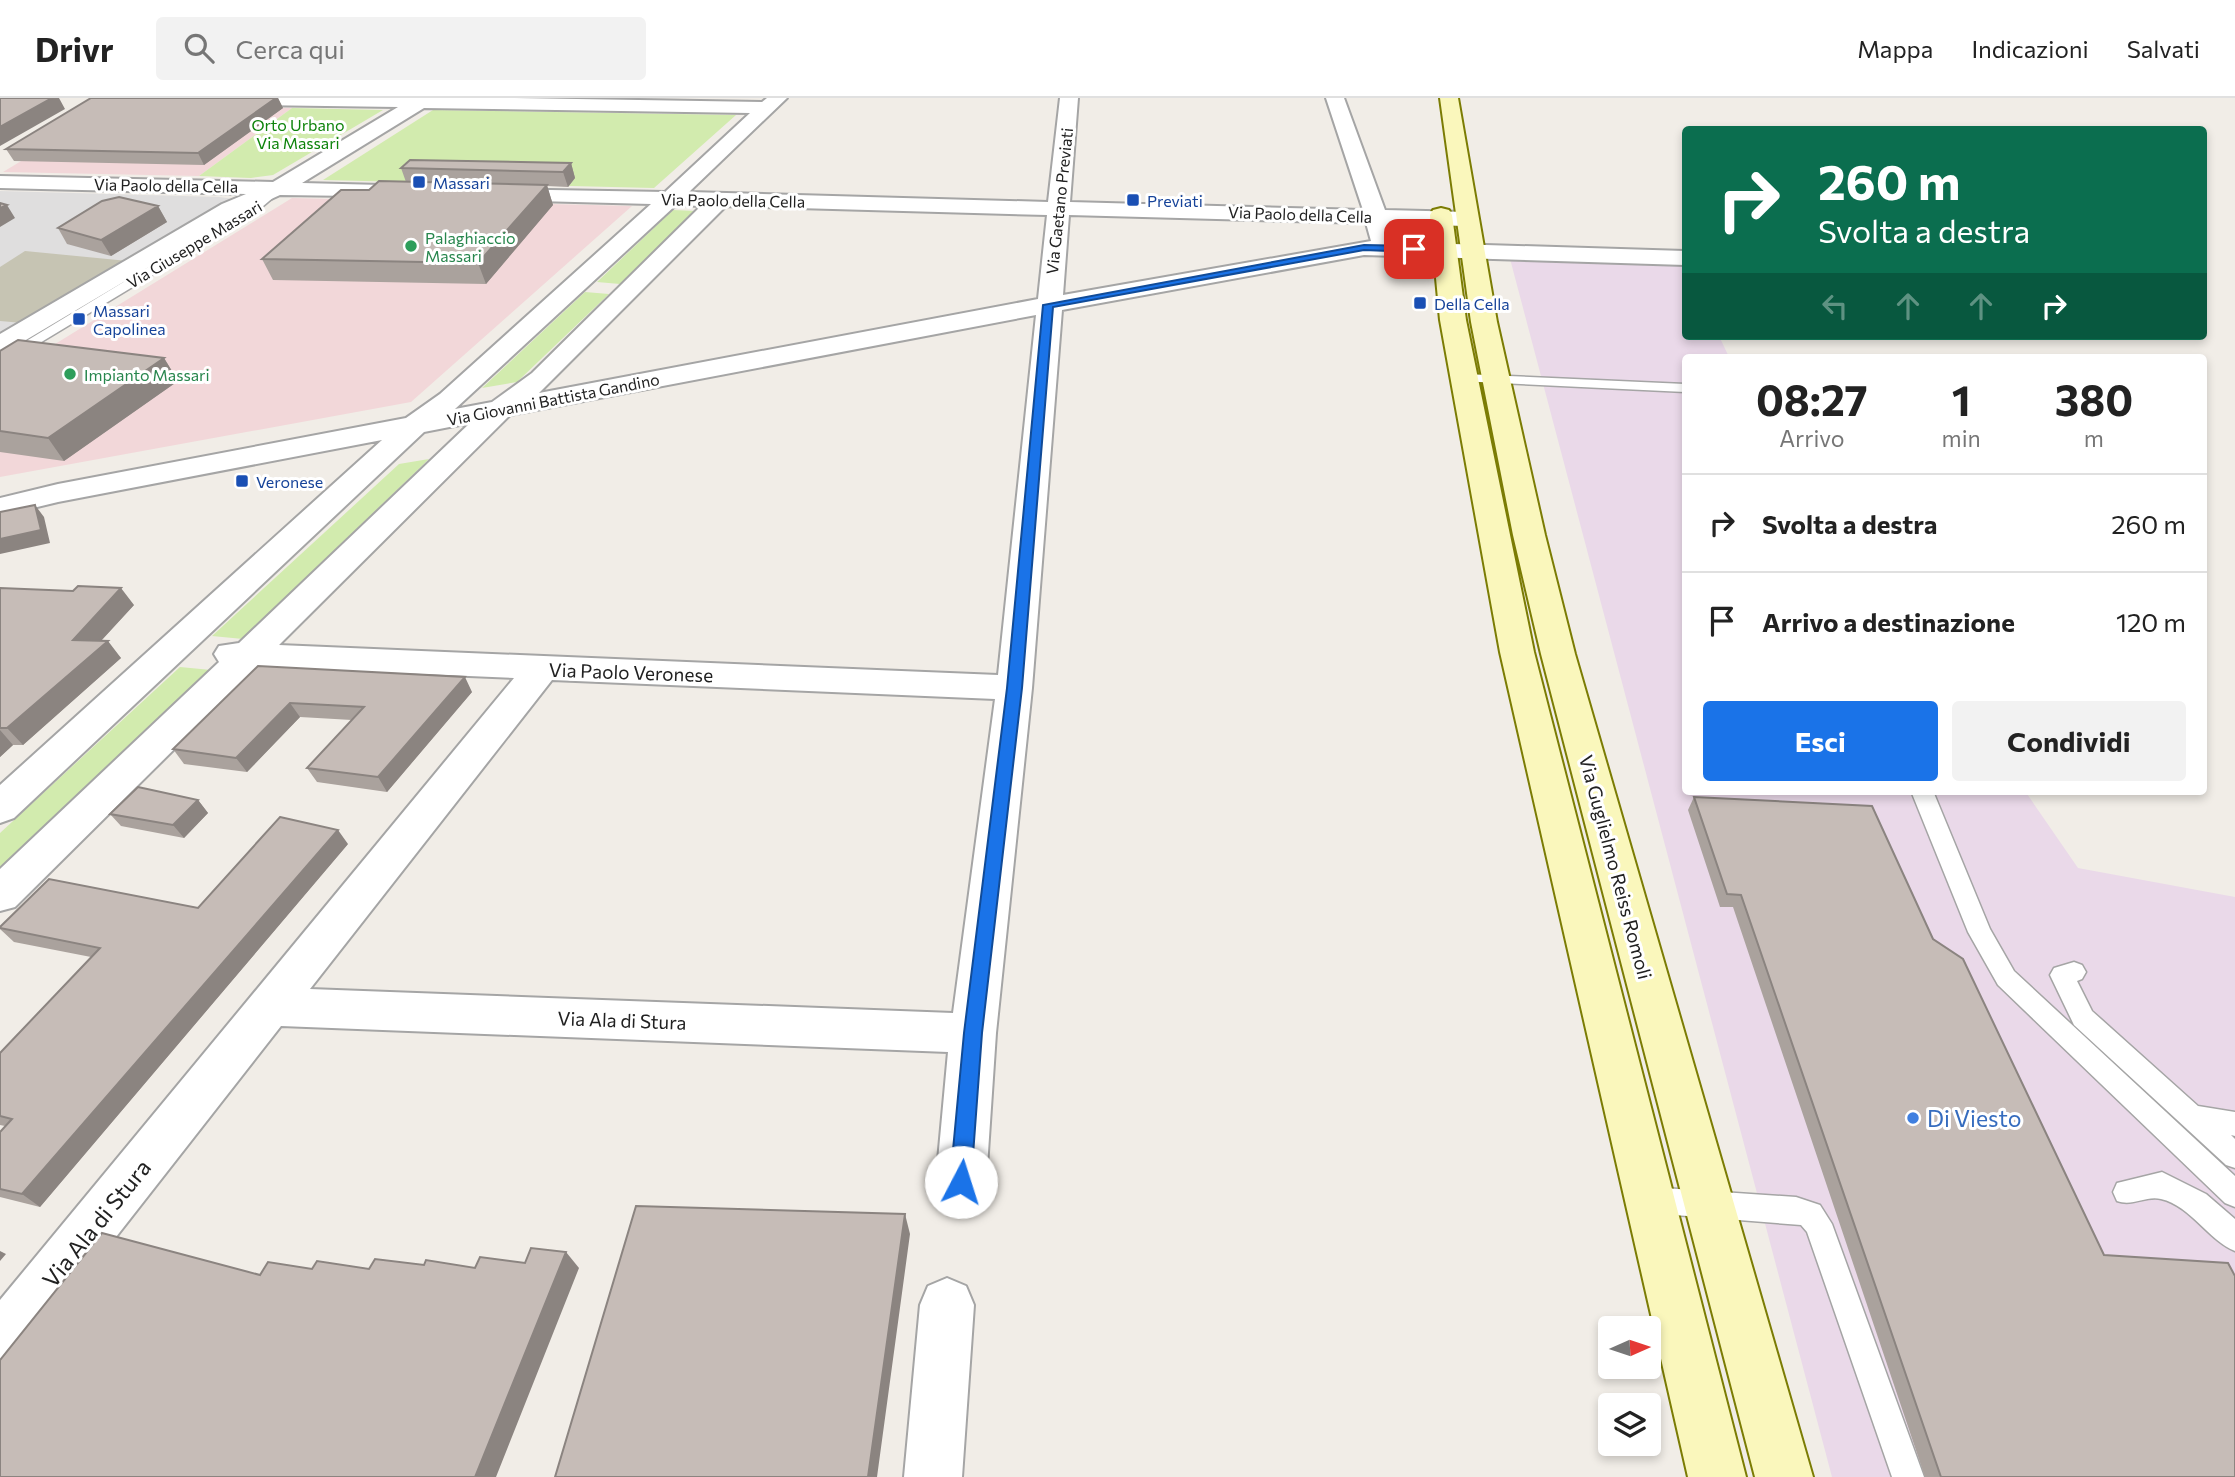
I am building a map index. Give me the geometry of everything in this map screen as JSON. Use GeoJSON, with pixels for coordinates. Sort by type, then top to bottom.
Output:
{"type":"FeatureCollection","features":[{"type":"Feature","properties":{"kind":"main road","name":"Via Guglielmo Reiss Romoli"},"geometry":{"type":"LineString","coordinates":[[1449,98],[1453,228],[1479,379],[1517,652],[1717,1477]]}},
{"type":"Feature","properties":{"kind":"main road","name":"Via Guglielmo Reiss Romoli"},"geometry":{"type":"LineString","coordinates":[[1479,379],[1558,654],[1784,1477]]}},
{"type":"Feature","properties":{"kind":"street"},"geometry":{"type":"LineString","coordinates":[[181,98],[772,103]]}},
{"type":"Feature","properties":{"kind":"street","name":"Via Gaetano Previati"},"geometry":{"type":"LineString","coordinates":[[1048,305],[1069,98]]}},
{"type":"Feature","properties":{"kind":"street"},"geometry":{"type":"LineString","coordinates":[[1335,98],[1375,215],[1381,247]]}},
{"type":"Feature","properties":{"kind":"street","name":"Via Giuseppe Massari"},"geometry":{"type":"LineString","coordinates":[[0,345],[230,209],[278,188],[423,100]]}},
{"type":"Feature","properties":{"kind":"street"},"geometry":{"type":"LineString","coordinates":[[0,808],[173,650],[316,473],[415,425],[450,400],[772,103]]}},
{"type":"Feature","properties":{"kind":"street","name":"Via Paolo della Cella"},"geometry":{"type":"LineString","coordinates":[[0,181],[438,192]]}},
{"type":"Feature","properties":{"kind":"street","name":"Via Paolo della Cella"},"geometry":{"type":"LineString","coordinates":[[479,193],[1375,215],[1453,228]]}},
{"type":"Feature","properties":{"kind":"street"},"geometry":{"type":"LineString","coordinates":[[0,895],[502,408],[541,379],[626,290],[720,200]]}},
{"type":"Feature","properties":{"kind":"street"},"geometry":{"type":"LineString","coordinates":[[1453,228],[1682,258]]}},
{"type":"Feature","properties":{"kind":"street","name":"Via Giovanni Battista Gandino"},"geometry":{"type":"LineString","coordinates":[[0,500],[316,473],[415,425],[1048,305],[1364,247],[1381,247],[1453,228]]}},
{"type":"Feature","properties":{"kind":"street"},"geometry":{"type":"LineString","coordinates":[[577,285],[626,290]]}},
{"type":"Feature","properties":{"kind":"street"},"geometry":{"type":"LineString","coordinates":[[961,1182],[973,1033],[1014,688],[1048,305]]}},
{"type":"Feature","properties":{"kind":"street","name":"Via Giovanni Battista Gandino"},"geometry":{"type":"LineString","coordinates":[[0,507],[58,494]]}},
{"type":"Feature","properties":{"kind":"street","name":"Via Paolo Veronese"},"geometry":{"type":"LineString","coordinates":[[173,650],[1014,688]]}},
{"type":"Feature","properties":{"kind":"street","name":"Via Ala di Stura"},"geometry":{"type":"LineString","coordinates":[[0,1342],[542,668]]}},
{"type":"Feature","properties":{"kind":"street","name":"Via Ala di Stura"},"geometry":{"type":"LineString","coordinates":[[271,1007],[973,1033]]}},
{"type":"Feature","properties":{"kind":"street"},"geometry":{"type":"LineString","coordinates":[[933,1477],[947,1305]]}},
{"type":"Feature","properties":{"kind":"lane","name":"Via Giuseppe Massari"},"geometry":{"type":"LineString","coordinates":[[0,363],[251,210],[278,188]]}},
{"type":"Feature","properties":{"kind":"lane"},"geometry":{"type":"LineString","coordinates":[[1479,379],[1682,388]]}},
{"type":"Feature","properties":{"kind":"lane"},"geometry":{"type":"LineString","coordinates":[[1924,795],[1980,932],[2006,978],[2235,1194]]}},
{"type":"Feature","properties":{"kind":"lane"},"geometry":{"type":"LineString","coordinates":[[2074,972],[2062,975],[2083,1018],[2235,1156]]}},
{"type":"Feature","properties":{"kind":"lane"},"geometry":{"type":"LineString","coordinates":[[2194,1117],[2235,1124]]}},
{"type":"Feature","properties":{"kind":"lane"},"geometry":{"type":"LineString","coordinates":[[2127,1192],[2162,1185],[2196,1203],[2235,1237]]}},
{"type":"Feature","properties":{"kind":"lane"},"geometry":{"type":"LineString","coordinates":[[1649,1200],[1796,1210],[1810,1214],[1818,1224],[1908,1477]]}},
{"type":"Feature","properties":{"kind":"shaded area"},"geometry":{"type":"Polygon","coordinates":[[[114,105],[292,108],[199,176],[3,172],[114,105]]]}},
{"type":"Feature","properties":{"kind":"shaded area"},"geometry":{"type":"Polygon","coordinates":[[[0,191],[219,197],[234,199],[0,337],[0,191]]]}},
{"type":"Feature","properties":{"kind":"shaded area"},"geometry":{"type":"Polygon","coordinates":[[[292,198],[632,206],[411,402],[0,477],[0,378],[292,198]]]}},
{"type":"Feature","properties":{"kind":"shaded area"},"geometry":{"type":"Polygon","coordinates":[[[25,251],[128,261],[23,323],[0,321],[0,267],[25,251]]]}},
{"type":"Feature","properties":{"kind":"shaded area"},"geometry":{"type":"Polygon","coordinates":[[[1509,255],[1682,264],[1682,340],[1721,340],[1728,354],[1682,354],[1682,795],[2028,795],[2078,868],[2235,897],[2235,1477],[1832,1477],[1509,255]]]}},
{"type":"Feature","properties":{"kind":"green space","name":"Orto Urbano Via Massari"},"geometry":{"type":"Polygon","coordinates":[[[292,108],[383,110],[273,175],[251,178],[199,176],[292,108]]]}},
{"type":"Feature","properties":{"kind":"green space"},"geometry":{"type":"Polygon","coordinates":[[[433,110],[736,115],[654,188],[323,180],[433,110]]]}},
{"type":"Feature","properties":{"kind":"green space"},"geometry":{"type":"Polygon","coordinates":[[[673,210],[696,211],[620,284],[597,282],[673,210]]]}},
{"type":"Feature","properties":{"kind":"green space"},"geometry":{"type":"Polygon","coordinates":[[[585,292],[609,294],[517,382],[482,388],[585,292]]]}},
{"type":"Feature","properties":{"kind":"green space"},"geometry":{"type":"Polygon","coordinates":[[[429,459],[243,639],[212,636],[399,464],[429,459]]]}},
{"type":"Feature","properties":{"kind":"green space"},"geometry":{"type":"Polygon","coordinates":[[[180,667],[211,670],[0,872],[0,833],[180,667]]]}},
{"type":"Feature","properties":{"kind":"building"},"geometry":{"type":"Polygon","coordinates":[[[0,98],[52,98],[0,127],[0,98]]]}},
{"type":"Feature","properties":{"kind":"building"},"geometry":{"type":"Polygon","coordinates":[[[91,98],[276,98],[198,153],[6,149],[91,98]]]}},
{"type":"Feature","properties":{"kind":"building"},"geometry":{"type":"Polygon","coordinates":[[[410,160],[571,163],[563,172],[401,168],[410,160]]]}},
{"type":"Feature","properties":{"kind":"building"},"geometry":{"type":"Polygon","coordinates":[[[379,181],[547,185],[478,263],[262,259],[341,190],[369,190],[379,181]]]}},
{"type":"Feature","properties":{"kind":"building"},"geometry":{"type":"Polygon","coordinates":[[[119,197],[158,206],[101,240],[58,228],[102,201],[119,197]]]}},
{"type":"Feature","properties":{"kind":"building"},"geometry":{"type":"Polygon","coordinates":[[[18,340],[164,358],[48,438],[0,431],[0,351],[18,340]]]}},
{"type":"Feature","properties":{"kind":"building"},"geometry":{"type":"Polygon","coordinates":[[[35,505],[41,530],[0,539],[0,512],[35,505]]]}},
{"type":"Feature","properties":{"kind":"building"},"geometry":{"type":"Polygon","coordinates":[[[78,586],[121,588],[73,640],[108,641],[7,728],[0,728],[0,588],[73,591],[78,586]]]}},
{"type":"Feature","properties":{"kind":"building"},"geometry":{"type":"Polygon","coordinates":[[[258,666],[465,677],[378,777],[307,768],[364,707],[290,703],[236,758],[173,749],[258,666]]]}},
{"type":"Feature","properties":{"kind":"building"},"geometry":{"type":"Polygon","coordinates":[[[138,787],[198,800],[173,825],[110,814],[138,787]]]}},
{"type":"Feature","properties":{"kind":"building","name":"Di Viesto"},"geometry":{"type":"Polygon","coordinates":[[[1694,797],[1872,806],[1933,939],[1963,959],[2104,1255],[2228,1263],[2235,1276],[2235,1477],[1941,1477],[1741,895],[1727,894],[1694,797]]]}},
{"type":"Feature","properties":{"kind":"building"},"geometry":{"type":"Polygon","coordinates":[[[280,817],[338,830],[22,1194],[0,1189],[0,1132],[12,1119],[0,1116],[0,1053],[100,948],[0,927],[49,879],[198,908],[280,817]]]}},
{"type":"Feature","properties":{"kind":"building"},"geometry":{"type":"Polygon","coordinates":[[[636,1206],[905,1214],[868,1477],[555,1477],[636,1206]]]}},
{"type":"Feature","properties":{"kind":"building"},"geometry":{"type":"Polygon","coordinates":[[[102,1233],[260,1275],[268,1262],[312,1269],[317,1261],[369,1269],[375,1259],[424,1265],[426,1260],[475,1268],[480,1257],[525,1263],[531,1248],[566,1252],[475,1477],[0,1477],[0,1360],[102,1233]]]}},
{"type":"Feature","properties":{"kind":"place","name":"Massari"},"geometry":{"type":"Point","coordinates":[419,182]}},
{"type":"Feature","properties":{"kind":"place","name":"Previati"},"geometry":{"type":"Point","coordinates":[1133,200]}},
{"type":"Feature","properties":{"kind":"place","name":"Palaghiaccio Massari"},"geometry":{"type":"Point","coordinates":[411,246]}},
{"type":"Feature","properties":{"kind":"place","name":"Della Cella"},"geometry":{"type":"Point","coordinates":[1420,303]}},
{"type":"Feature","properties":{"kind":"place","name":"Massari Capolinea"},"geometry":{"type":"Point","coordinates":[79,319]}},
{"type":"Feature","properties":{"kind":"place","name":"Impianto Massari"},"geometry":{"type":"Point","coordinates":[70,374]}},
{"type":"Feature","properties":{"kind":"place","name":"Veronese"},"geometry":{"type":"Point","coordinates":[242,481]}},
{"type":"Feature","properties":{"kind":"place","name":"Di Viesto"},"geometry":{"type":"Point","coordinates":[1913,1118]}},
{"type":"Feature","properties":{"kind":"route"},"geometry":{"type":"LineString","coordinates":[[961,1182],[973,1033],[1014,688],[1048,305],[1364,247],[1414,249]]}}]}
